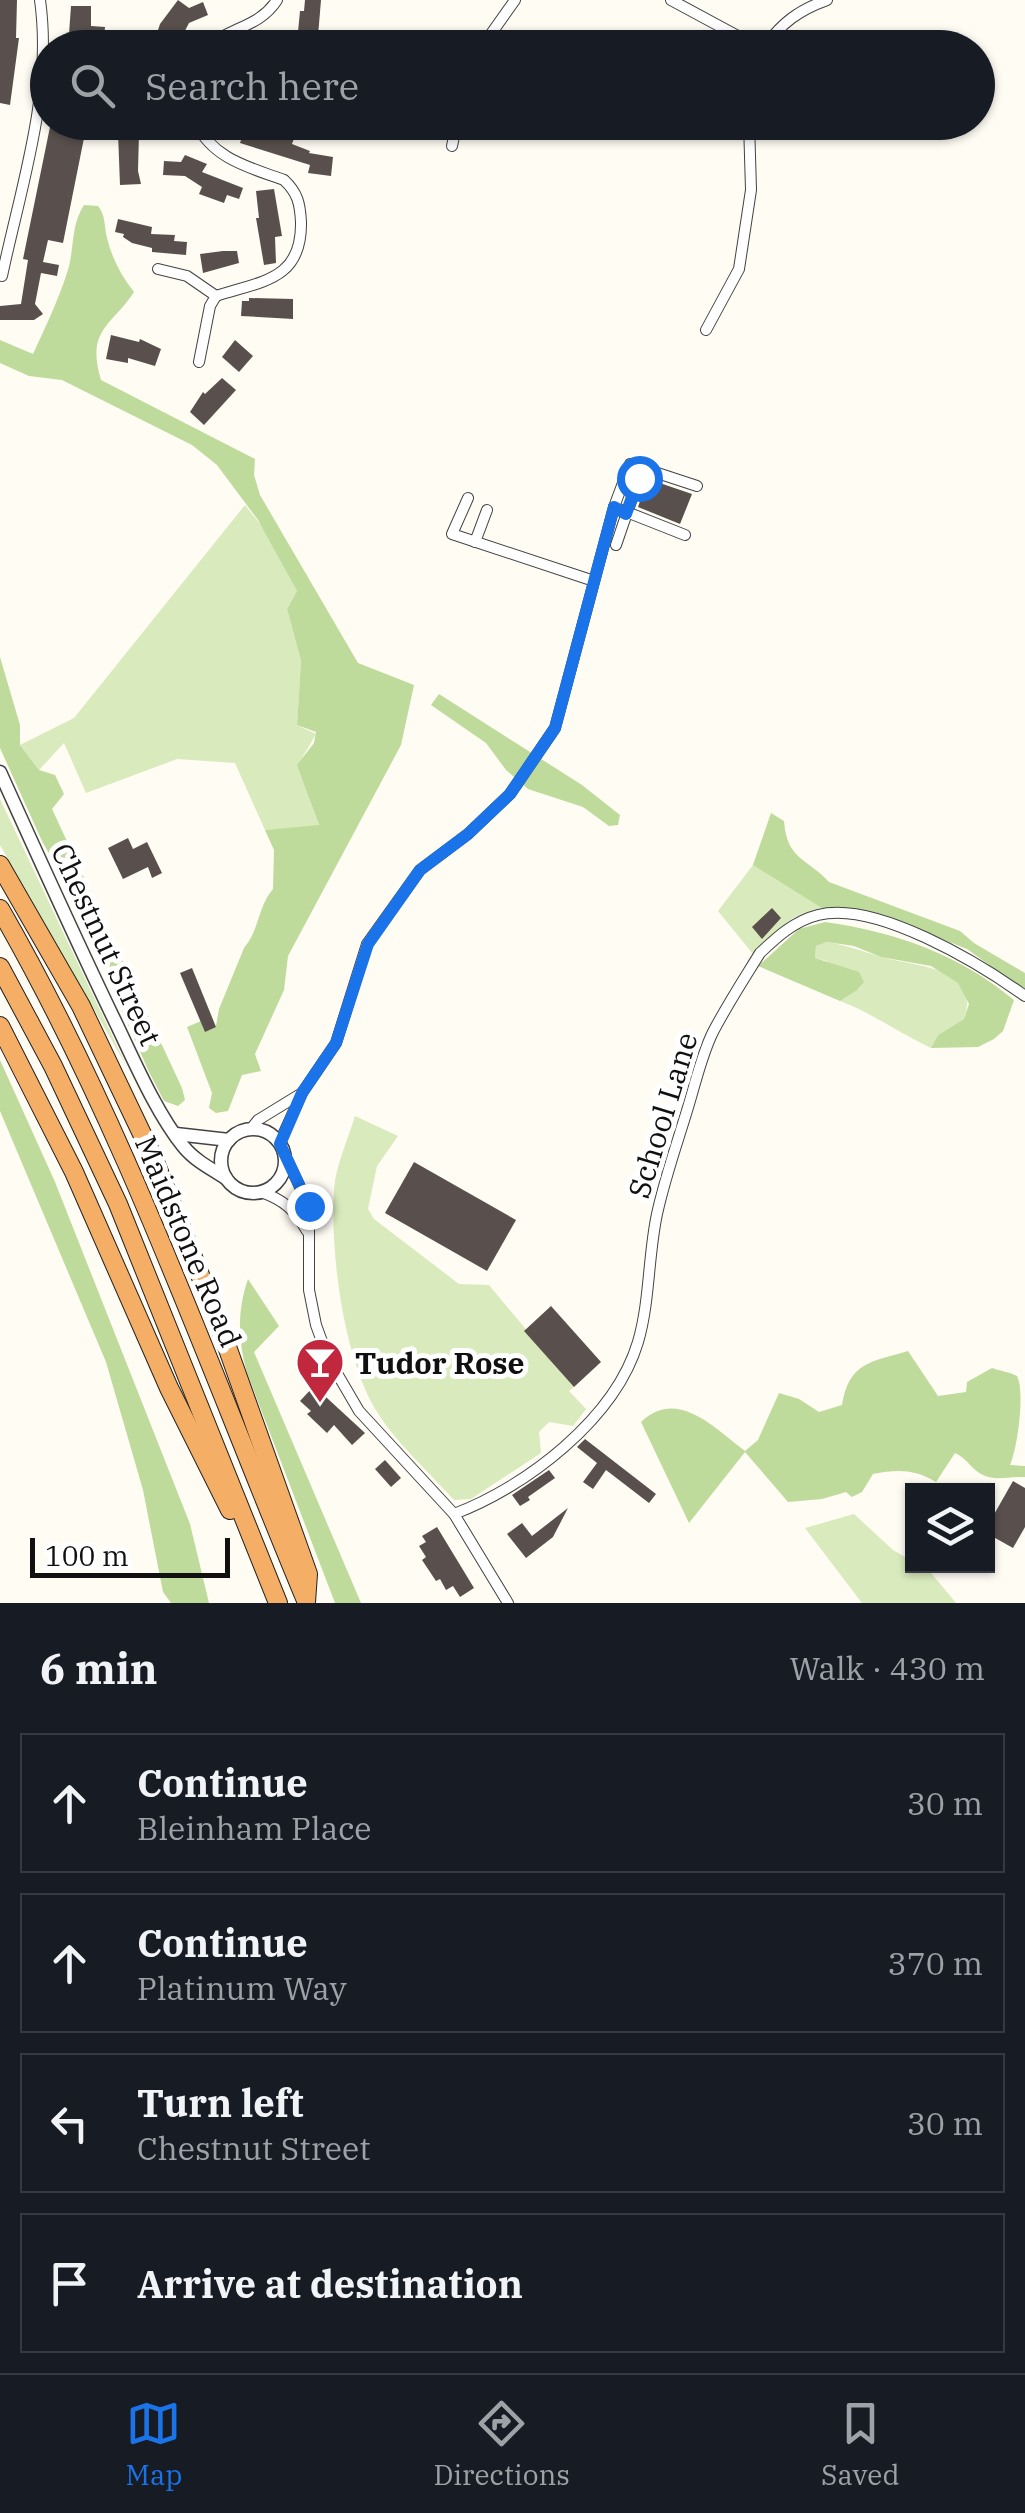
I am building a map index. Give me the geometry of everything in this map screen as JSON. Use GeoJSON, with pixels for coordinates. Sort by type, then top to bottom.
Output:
{"type":"FeatureCollection","features":[{"type":"Feature","properties":{"kind":"highway"},"geometry":{"type":"LineString","coordinates":[[0,865],[80,1006],[171,1201],[308,1574],[307,1602]]}},
{"type":"Feature","properties":{"kind":"highway","name":"Maidstone Road"},"geometry":{"type":"LineString","coordinates":[[0,909],[44,986],[93,1086],[167,1251],[307,1602]]}},
{"type":"Feature","properties":{"kind":"highway","name":"Maidstone Road"},"geometry":{"type":"LineString","coordinates":[[0,967],[53,1066],[118,1204],[278,1603]]}},
{"type":"Feature","properties":{"kind":"highway"},"geometry":{"type":"LineString","coordinates":[[0,1026],[74,1172],[184,1420],[222,1498],[256,1553]]}},
{"type":"Feature","properties":{"kind":"street"},"geometry":{"type":"LineString","coordinates":[[40,0],[44,30]]}},
{"type":"Feature","properties":{"kind":"street"},"geometry":{"type":"LineString","coordinates":[[237,30],[256,23],[278,0]]}},
{"type":"Feature","properties":{"kind":"street"},"geometry":{"type":"LineString","coordinates":[[495,30],[516,0]]}},
{"type":"Feature","properties":{"kind":"street"},"geometry":{"type":"LineString","coordinates":[[671,0],[728,30]]}},
{"type":"Feature","properties":{"kind":"street"},"geometry":{"type":"LineString","coordinates":[[778,30],[787,19],[827,0]]}},
{"type":"Feature","properties":{"kind":"street"},"geometry":{"type":"LineString","coordinates":[[2,276],[31,140]]}},
{"type":"Feature","properties":{"kind":"street"},"geometry":{"type":"LineString","coordinates":[[199,362],[210,306],[216,296],[277,276],[289,267],[297,256],[301,230],[299,198],[284,180],[221,155],[206,140]]}},
{"type":"Feature","properties":{"kind":"street"},"geometry":{"type":"LineString","coordinates":[[452,146],[454,140]]}},
{"type":"Feature","properties":{"kind":"street"},"geometry":{"type":"LineString","coordinates":[[706,330],[739,268],[751,190],[750,140]]}},
{"type":"Feature","properties":{"kind":"street"},"geometry":{"type":"LineString","coordinates":[[158,269],[186,276],[216,296]]}},
{"type":"Feature","properties":{"kind":"street"},"geometry":{"type":"LineString","coordinates":[[261,1192],[283,1173],[282,1148],[302,1093],[336,1043],[368,944],[420,870],[468,834],[510,794],[555,728],[614,507],[630,464],[697,486]]}},
{"type":"Feature","properties":{"kind":"street"},"geometry":{"type":"LineString","coordinates":[[616,545],[639,478]]}},
{"type":"Feature","properties":{"kind":"street"},"geometry":{"type":"LineString","coordinates":[[468,498],[452,534],[594,581]]}},
{"type":"Feature","properties":{"kind":"street"},"geometry":{"type":"LineString","coordinates":[[614,507],[685,536]]}},
{"type":"Feature","properties":{"kind":"street"},"geometry":{"type":"LineString","coordinates":[[475,542],[487,510]]}},
{"type":"Feature","properties":{"kind":"street","name":"Chestnut Street"},"geometry":{"type":"LineString","coordinates":[[0,772],[116,1024],[182,1146],[200,1163],[226,1178]]}},
{"type":"Feature","properties":{"kind":"street","name":"School Lane"},"geometry":{"type":"LineString","coordinates":[[454,1514],[482,1504],[522,1480],[566,1444],[608,1400],[623,1373],[637,1347],[642,1325],[656,1218],[666,1179],[711,1036],[751,968],[770,944],[798,922],[821,914],[856,915],[889,922],[962,954],[1025,996]]}},
{"type":"Feature","properties":{"kind":"street"},"geometry":{"type":"LineString","coordinates":[[176,1134],[229,1140],[302,1093]]}},
{"type":"Feature","properties":{"kind":"street"},"geometry":{"type":"LineString","coordinates":[[250,1130],[266,1132],[282,1148],[309,1206],[312,1308],[328,1358],[359,1411],[454,1514],[508,1603]]}},
{"type":"Feature","properties":{"kind":"street"},"geometry":{"type":"LineString","coordinates":[[229,1140],[222,1159],[226,1178],[241,1191],[278,1198],[295,1211],[308,1232]]}},
{"type":"Feature","properties":{"kind":"green space"},"geometry":{"type":"Polygon","coordinates":[[[84,205],[101,210],[114,260],[134,292],[99,339],[97,363],[101,380],[255,459],[254,475],[260,495],[358,663],[414,685],[401,745],[288,956],[284,990],[255,1054],[261,1071],[242,1075],[228,1111],[216,1113],[209,1108],[212,1093],[187,1027],[201,1021],[205,1031],[216,1026],[244,948],[273,889],[274,850],[265,830],[319,825],[297,765],[314,743],[316,732],[297,725],[301,661],[287,609],[297,591],[258,520],[217,465],[192,445],[62,380],[29,376],[0,363],[0,340],[33,354],[63,283],[84,205]]]}},
{"type":"Feature","properties":{"kind":"green space"},"geometry":{"type":"Polygon","coordinates":[[[245,505],[264,529],[297,591],[287,609],[301,661],[297,725],[316,734],[298,765],[319,826],[265,830],[235,763],[177,759],[86,793],[64,743],[39,770],[20,745],[74,718],[245,505]]]}},
{"type":"Feature","properties":{"kind":"green space"},"geometry":{"type":"Polygon","coordinates":[[[0,657],[20,725],[20,745],[39,770],[55,775],[64,794],[52,809],[182,1088],[185,1100],[178,1106],[164,1101],[149,1072],[67,886],[0,748],[0,657]]]}},
{"type":"Feature","properties":{"kind":"green space"},"geometry":{"type":"Polygon","coordinates":[[[439,694],[582,785],[620,815],[618,825],[609,826],[583,807],[528,789],[506,770],[486,743],[431,705],[439,694]]]}},
{"type":"Feature","properties":{"kind":"green space"},"geometry":{"type":"Polygon","coordinates":[[[0,799],[127,1067],[0,845],[0,799]]]}},
{"type":"Feature","properties":{"kind":"green space"},"geometry":{"type":"Polygon","coordinates":[[[771,813],[784,821],[793,851],[829,882],[960,931],[1025,973],[1025,991],[967,949],[891,919],[822,908],[753,865],[771,813]]]}},
{"type":"Feature","properties":{"kind":"green space"},"geometry":{"type":"Polygon","coordinates":[[[763,837],[822,908],[791,919],[753,954],[718,911],[753,865],[763,837]]]}},
{"type":"Feature","properties":{"kind":"green space"},"geometry":{"type":"Polygon","coordinates":[[[825,922],[901,939],[971,970],[1014,1000],[1003,1031],[978,1047],[931,1048],[938,1035],[964,1019],[969,1004],[958,983],[931,966],[881,957],[854,946],[827,942],[816,946],[815,958],[859,972],[864,982],[840,1001],[758,966],[799,929],[825,922]]]}},
{"type":"Feature","properties":{"kind":"green space"},"geometry":{"type":"Polygon","coordinates":[[[827,942],[927,967],[955,979],[967,1002],[964,1019],[938,1035],[931,1048],[840,1001],[856,991],[827,961],[815,958],[816,946],[827,942]]]}},
{"type":"Feature","properties":{"kind":"green space"},"geometry":{"type":"Polygon","coordinates":[[[0,1060],[55,1182],[190,1524],[209,1603],[171,1603],[163,1592],[143,1490],[106,1362],[0,1111],[0,1060]]]}},
{"type":"Feature","properties":{"kind":"green space"},"geometry":{"type":"Polygon","coordinates":[[[355,1116],[398,1136],[377,1166],[368,1209],[374,1219],[459,1284],[489,1285],[574,1387],[569,1391],[586,1409],[573,1426],[549,1422],[539,1432],[541,1453],[471,1499],[454,1500],[391,1432],[374,1407],[354,1359],[341,1301],[333,1214],[337,1171],[355,1116]]]}},
{"type":"Feature","properties":{"kind":"green space"},"geometry":{"type":"Polygon","coordinates":[[[248,1279],[279,1326],[254,1352],[361,1603],[335,1603],[247,1373],[240,1326],[248,1279]]]}},
{"type":"Feature","properties":{"kind":"green space"},"geometry":{"type":"Polygon","coordinates":[[[908,1351],[938,1396],[966,1392],[967,1382],[992,1368],[1017,1376],[1019,1419],[1010,1465],[1025,1466],[1025,1477],[986,1476],[955,1453],[936,1482],[913,1472],[882,1472],[873,1474],[862,1492],[852,1497],[846,1492],[788,1502],[745,1452],[689,1523],[641,1422],[655,1412],[682,1410],[709,1423],[745,1451],[758,1440],[779,1393],[799,1399],[819,1412],[842,1405],[856,1372],[908,1351]]]}},
{"type":"Feature","properties":{"kind":"green space"},"geometry":{"type":"Polygon","coordinates":[[[854,1514],[905,1557],[905,1573],[931,1573],[956,1603],[862,1603],[805,1528],[854,1514]]]}},
{"type":"Feature","properties":{"kind":"building"},"geometry":{"type":"Polygon","coordinates":[[[0,0],[17,0],[19,38],[10,105],[0,103],[0,0]]]}},
{"type":"Feature","properties":{"kind":"building"},"geometry":{"type":"Polygon","coordinates":[[[178,0],[189,8],[203,2],[208,15],[189,23],[185,30],[158,30],[178,0]]]}},
{"type":"Feature","properties":{"kind":"building"},"geometry":{"type":"Polygon","coordinates":[[[305,0],[321,0],[318,30],[298,30],[300,11],[304,11],[305,0]]]}},
{"type":"Feature","properties":{"kind":"building"},"geometry":{"type":"Polygon","coordinates":[[[71,6],[91,6],[91,26],[105,27],[105,30],[69,30],[71,6]]]}},
{"type":"Feature","properties":{"kind":"building"},"geometry":{"type":"Polygon","coordinates":[[[47,140],[84,140],[63,243],[48,240],[43,262],[59,265],[57,276],[41,273],[35,304],[43,314],[34,320],[0,320],[0,306],[21,304],[28,260],[23,259],[47,140]]]}},
{"type":"Feature","properties":{"kind":"building"},"geometry":{"type":"Polygon","coordinates":[[[118,140],[139,140],[141,184],[120,185],[118,140]]]}},
{"type":"Feature","properties":{"kind":"building"},"geometry":{"type":"Polygon","coordinates":[[[293,140],[292,144],[309,153],[333,157],[331,176],[308,173],[310,165],[240,143],[293,140]]]}},
{"type":"Feature","properties":{"kind":"building"},"geometry":{"type":"Polygon","coordinates":[[[185,155],[207,164],[202,172],[243,188],[239,199],[227,195],[224,203],[199,194],[202,187],[185,176],[163,175],[164,161],[181,162],[185,155]]]}},
{"type":"Feature","properties":{"kind":"building"},"geometry":{"type":"Polygon","coordinates":[[[274,189],[282,236],[275,237],[276,263],[264,265],[256,191],[274,189]]]}},
{"type":"Feature","properties":{"kind":"building"},"geometry":{"type":"Polygon","coordinates":[[[118,219],[152,227],[151,234],[175,235],[174,241],[187,242],[186,255],[152,252],[152,248],[132,243],[124,234],[115,232],[118,219]]]}},
{"type":"Feature","properties":{"kind":"building"},"geometry":{"type":"Polygon","coordinates":[[[237,251],[239,263],[203,273],[200,254],[237,251]]]}},
{"type":"Feature","properties":{"kind":"building"},"geometry":{"type":"Polygon","coordinates":[[[293,299],[293,319],[241,316],[242,301],[293,299]]]}},
{"type":"Feature","properties":{"kind":"building"},"geometry":{"type":"Polygon","coordinates":[[[111,335],[139,342],[140,339],[161,349],[155,366],[128,358],[128,363],[106,359],[111,335]]]}},
{"type":"Feature","properties":{"kind":"building"},"geometry":{"type":"Polygon","coordinates":[[[235,340],[253,356],[239,372],[222,357],[235,340]]]}},
{"type":"Feature","properties":{"kind":"building"},"geometry":{"type":"Polygon","coordinates":[[[222,378],[236,390],[204,425],[190,412],[203,392],[222,378]]]}},
{"type":"Feature","properties":{"kind":"building"},"geometry":{"type":"Polygon","coordinates":[[[648,479],[692,494],[680,524],[638,507],[648,479]]]}},
{"type":"Feature","properties":{"kind":"building"},"geometry":{"type":"Polygon","coordinates":[[[128,838],[133,849],[147,842],[162,873],[152,878],[148,867],[123,879],[108,848],[128,838]]]}},
{"type":"Feature","properties":{"kind":"building"},"geometry":{"type":"Polygon","coordinates":[[[772,908],[781,918],[762,939],[752,927],[772,908]]]}},
{"type":"Feature","properties":{"kind":"building"},"geometry":{"type":"Polygon","coordinates":[[[192,968],[216,1027],[205,1032],[180,973],[192,968]]]}},
{"type":"Feature","properties":{"kind":"building"},"geometry":{"type":"Polygon","coordinates":[[[414,1162],[516,1220],[487,1271],[385,1213],[414,1162]]]}},
{"type":"Feature","properties":{"kind":"building"},"geometry":{"type":"Polygon","coordinates":[[[551,1306],[601,1362],[574,1387],[524,1331],[551,1306]]]}},
{"type":"Feature","properties":{"kind":"building","name":"Tudor Rose"},"geometry":{"type":"Polygon","coordinates":[[[314,1386],[365,1433],[352,1445],[334,1425],[327,1433],[307,1414],[311,1411],[300,1401],[314,1386]]]}},
{"type":"Feature","properties":{"kind":"building"},"geometry":{"type":"Polygon","coordinates":[[[585,1439],[656,1494],[649,1503],[606,1470],[593,1489],[583,1482],[597,1463],[577,1447],[585,1439]]]}},
{"type":"Feature","properties":{"kind":"building"},"geometry":{"type":"Polygon","coordinates":[[[385,1460],[401,1478],[391,1487],[375,1469],[385,1460]]]}},
{"type":"Feature","properties":{"kind":"building"},"geometry":{"type":"Polygon","coordinates":[[[549,1470],[555,1478],[520,1506],[512,1495],[549,1470]]]}},
{"type":"Feature","properties":{"kind":"building"},"geometry":{"type":"Polygon","coordinates":[[[1013,1481],[1025,1488],[1025,1527],[1013,1548],[995,1538],[995,1513],[1013,1481]]]}},
{"type":"Feature","properties":{"kind":"building"},"geometry":{"type":"Polygon","coordinates":[[[568,1508],[553,1537],[526,1558],[507,1534],[522,1523],[532,1536],[568,1508]]]}},
{"type":"Feature","properties":{"kind":"building"},"geometry":{"type":"Polygon","coordinates":[[[437,1527],[474,1588],[460,1597],[453,1586],[446,1590],[440,1579],[436,1581],[422,1560],[426,1557],[419,1546],[426,1542],[422,1536],[437,1527]]]}},
{"type":"Feature","properties":{"kind":"place","name":"Tudor Rose"},"geometry":{"type":"Point","coordinates":[320,1404]}},
{"type":"Feature","properties":{"kind":"route"},"geometry":{"type":"LineString","coordinates":[[309,1206],[280,1144],[302,1093],[336,1043],[368,944],[420,870],[468,834],[510,794],[555,728],[614,507],[626,514],[639,478]]}}]}
